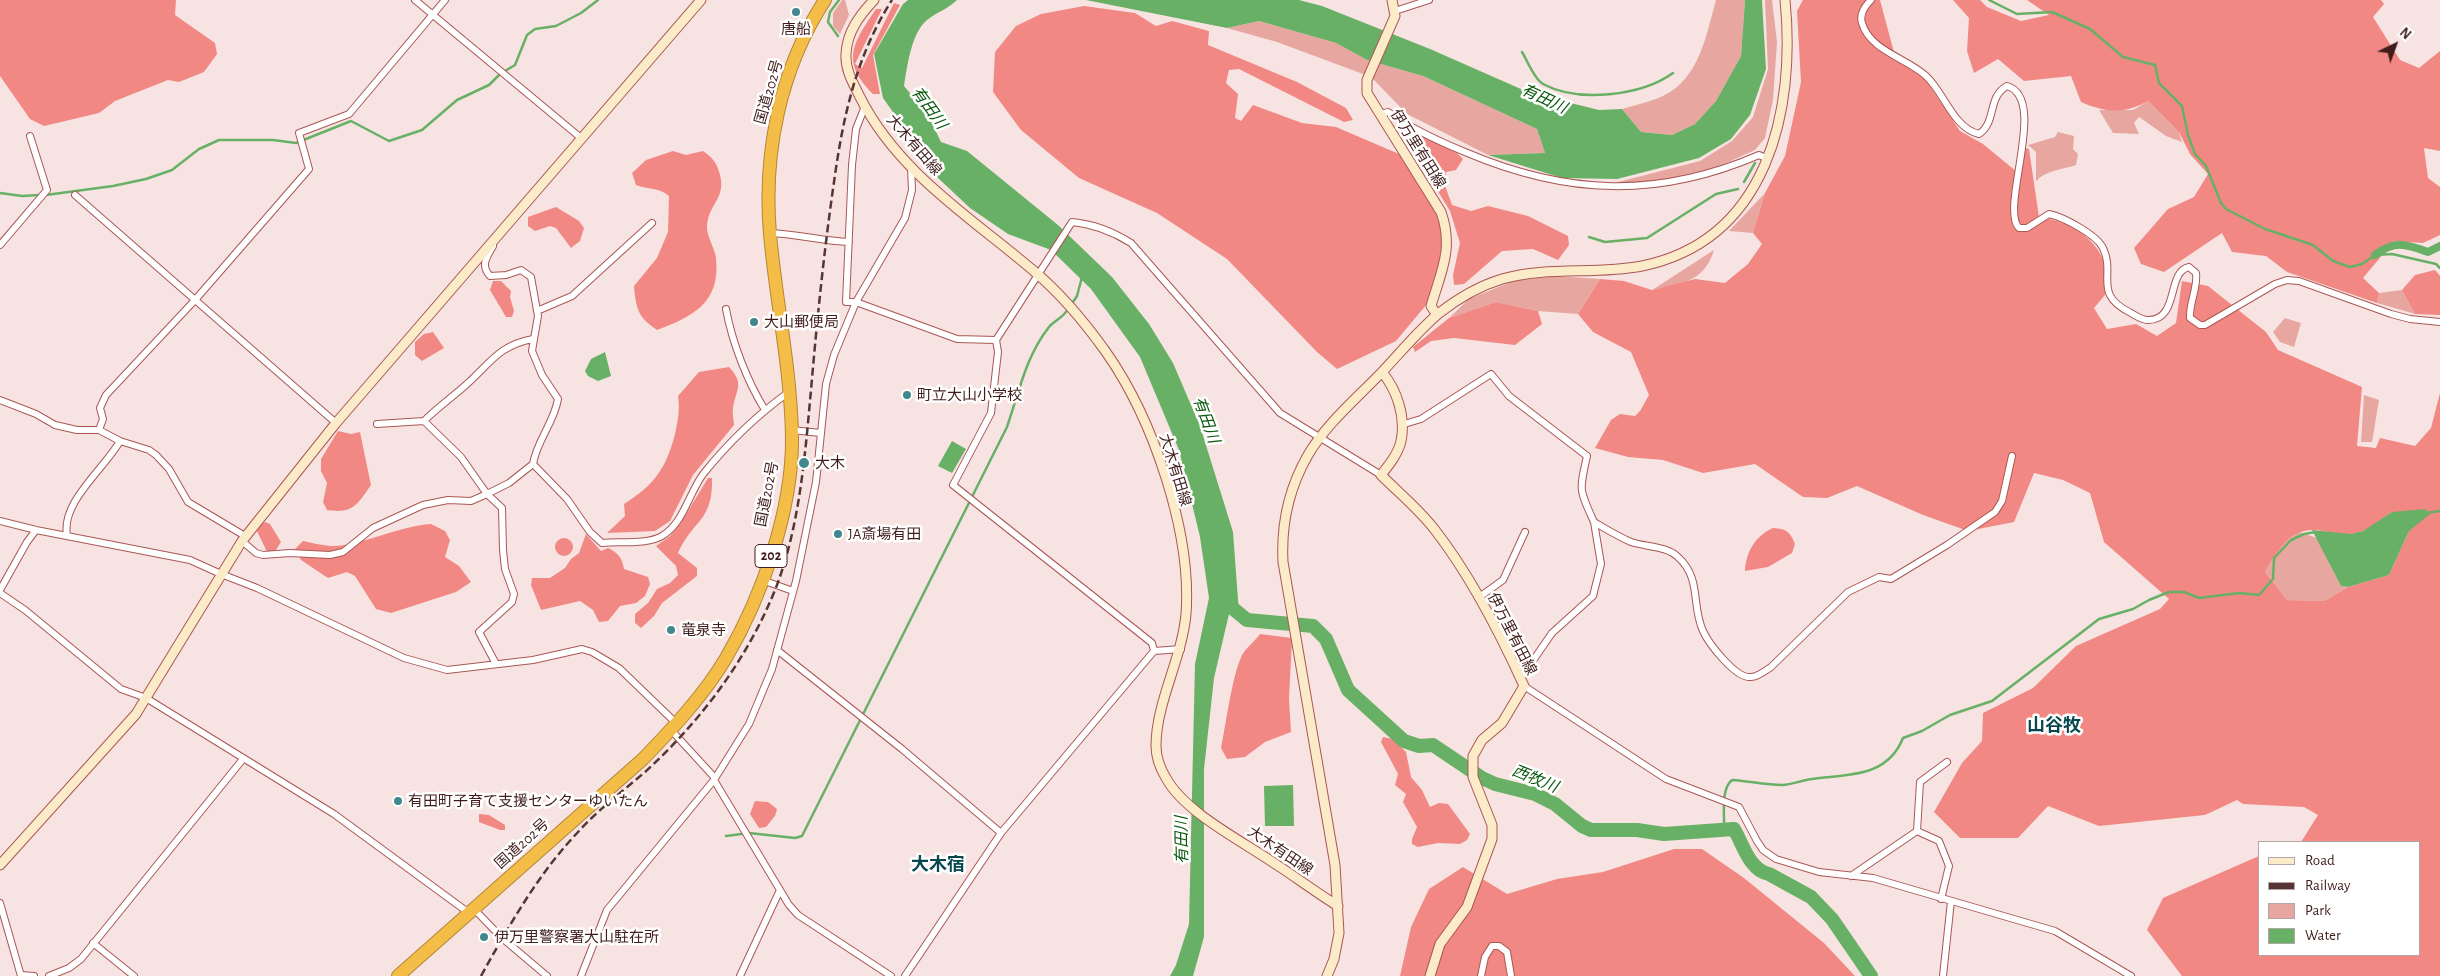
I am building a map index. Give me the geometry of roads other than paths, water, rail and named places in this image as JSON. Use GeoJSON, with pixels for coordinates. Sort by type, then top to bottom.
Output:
{"type":"FeatureCollection","features":[{"type":"Feature","properties":{"kind":"highway","name":"国道202号"},"geometry":{"type":"LineString","coordinates":[[398,976],[643,759],[674,727],[725,659],[747,617],[771,557],[784,506],[790,469],[792,430],[770,233],[770,155],[776,120],[794,59],[815,15],[825,0]]}},
{"type":"Feature","properties":{"kind":"main road"},"geometry":{"type":"LineString","coordinates":[[0,865],[112,742],[146,698],[244,538],[336,423],[701,0]]}},
{"type":"Feature","properties":{"kind":"main road","name":"大木有田線"},"geometry":{"type":"LineString","coordinates":[[874,0],[857,19],[848,39],[846,56],[849,75],[865,106],[890,143],[950,205],[1037,273],[1076,314],[1107,353],[1137,405],[1151,436],[1169,488],[1184,553],[1187,590],[1181,649],[1159,724],[1156,747],[1159,764],[1168,782],[1181,799],[1338,906]]}},
{"type":"Feature","properties":{"kind":"main road"},"geometry":{"type":"LineString","coordinates":[[1392,0],[1395,11]]}},
{"type":"Feature","properties":{"kind":"main road"},"geometry":{"type":"LineString","coordinates":[[1327,976],[1334,959],[1339,933],[1335,865],[1290,613],[1283,562],[1284,521],[1293,487],[1308,455],[1320,438],[1437,315],[1483,286],[1538,271],[1624,269],[1660,261],[1705,237],[1731,216],[1758,180],[1768,158],[1780,121],[1788,63],[1785,0]]}},
{"type":"Feature","properties":{"kind":"main road","name":"伊万里有田線"},"geometry":{"type":"LineString","coordinates":[[1395,11],[1367,80],[1368,93],[1441,212],[1447,229],[1447,249],[1442,274],[1432,306],[1437,315]]}},
{"type":"Feature","properties":{"kind":"main road"},"geometry":{"type":"LineString","coordinates":[[1381,475],[1401,441],[1401,425],[1396,394],[1382,372]]}},
{"type":"Feature","properties":{"kind":"main road","name":"伊万里有田線"},"geometry":{"type":"LineString","coordinates":[[1381,475],[1411,503],[1434,529],[1457,561],[1522,682],[1502,722],[1478,745],[1472,764],[1473,777],[1492,825],[1492,839],[1468,907],[1440,944],[1430,976]]}},
{"type":"Feature","properties":{"kind":"street"},"geometry":{"type":"LineString","coordinates":[[415,0],[582,138]]}},
{"type":"Feature","properties":{"kind":"street"},"geometry":{"type":"LineString","coordinates":[[98,430],[103,419],[100,408],[106,395],[195,300],[309,169],[299,133],[349,114],[445,0]]}},
{"type":"Feature","properties":{"kind":"street"},"geometry":{"type":"LineString","coordinates":[[1395,11],[1429,0]]}},
{"type":"Feature","properties":{"kind":"street"},"geometry":{"type":"LineString","coordinates":[[1872,0],[1864,8],[1861,16],[1868,36],[1882,48],[1928,77],[1961,124],[1971,132],[1978,134],[1990,122],[1994,99],[2000,89],[2007,86],[2014,88],[2020,94],[2024,109],[2023,136],[2020,172],[2013,213],[2014,223],[2019,228],[2026,228],[2049,214],[2059,216],[2094,238],[2103,248],[2106,262],[2106,280],[2111,298],[2118,307],[2143,319],[2151,320],[2159,316],[2171,302],[2178,274],[2182,268],[2189,267],[2196,273],[2197,280],[2190,308],[2190,318],[2200,325],[2205,325],[2276,284],[2287,280],[2299,281],[2410,319],[2440,322]]}},
{"type":"Feature","properties":{"kind":"street"},"geometry":{"type":"LineString","coordinates":[[865,106],[856,129],[851,171],[846,302],[856,302],[957,339],[996,340]]}},
{"type":"Feature","properties":{"kind":"street"},"geometry":{"type":"LineString","coordinates":[[1381,114],[1388,112],[1422,133],[1486,161],[1537,177],[1572,185],[1602,187],[1652,186],[1712,172],[1759,155],[1768,158]]}},
{"type":"Feature","properties":{"kind":"street"},"geometry":{"type":"LineString","coordinates":[[0,245],[47,190],[30,136]]}},
{"type":"Feature","properties":{"kind":"street"},"geometry":{"type":"LineString","coordinates":[[580,976],[607,910],[714,779],[750,724],[777,650],[793,591],[816,482],[826,384],[834,355],[856,302],[905,218],[912,190],[912,167]]}},
{"type":"Feature","properties":{"kind":"street"},"geometry":{"type":"LineString","coordinates":[[75,195],[336,423]]}},
{"type":"Feature","properties":{"kind":"street"},"geometry":{"type":"LineString","coordinates":[[1154,651],[1152,643],[953,485],[991,413],[998,352],[996,340],[1037,273],[1072,222],[1088,223],[1111,231],[1130,243],[1280,414],[1381,475]]}},
{"type":"Feature","properties":{"kind":"street"},"geometry":{"type":"LineString","coordinates":[[537,310],[572,296],[652,223]]}},
{"type":"Feature","properties":{"kind":"street"},"geometry":{"type":"LineString","coordinates":[[0,400],[36,414],[55,426],[77,430],[98,430],[120,441],[149,450],[169,469],[188,502],[244,538],[256,553],[263,555],[290,553],[330,555],[343,552],[373,528],[422,505],[448,500],[472,501],[509,483],[532,464],[535,450],[555,414],[558,399],[534,360],[533,339],[537,310],[532,277],[521,270],[506,275],[490,276],[484,269],[484,262],[499,233]]}},
{"type":"Feature","properties":{"kind":"street"},"geometry":{"type":"LineString","coordinates":[[770,233],[811,236],[824,241],[849,242]]}},
{"type":"Feature","properties":{"kind":"street"},"geometry":{"type":"LineString","coordinates":[[726,309],[732,338],[739,350],[742,364],[765,410]]}},
{"type":"Feature","properties":{"kind":"street"},"geometry":{"type":"LineString","coordinates":[[377,424],[424,421],[448,398],[467,384],[491,358],[508,346],[533,339]]}},
{"type":"Feature","properties":{"kind":"street"},"geometry":{"type":"LineString","coordinates":[[1401,425],[1421,419],[1490,374],[1509,396],[1587,456],[1580,487],[1582,497],[1594,522],[1601,564],[1592,596],[1552,633],[1522,682],[1666,779],[1739,807],[1756,841],[1763,850],[1776,859],[1818,872],[1873,878],[2055,931],[2131,976]]}},
{"type":"Feature","properties":{"kind":"street"},"geometry":{"type":"LineString","coordinates":[[532,464],[567,499],[590,532],[602,543],[653,539],[666,533],[679,517],[703,474],[753,420],[789,392]]}},
{"type":"Feature","properties":{"kind":"street"},"geometry":{"type":"LineString","coordinates":[[424,421],[461,457],[487,494],[502,508],[505,569],[514,594],[512,602],[479,632],[496,664]]}},
{"type":"Feature","properties":{"kind":"street"},"geometry":{"type":"LineString","coordinates":[[792,430],[821,433]]}},
{"type":"Feature","properties":{"kind":"street"},"geometry":{"type":"LineString","coordinates":[[68,535],[66,527],[77,496],[92,480],[120,441]]}},
{"type":"Feature","properties":{"kind":"street"},"geometry":{"type":"LineString","coordinates":[[1594,522],[1629,541],[1668,550],[1676,554],[1688,567],[1703,631],[1728,664],[1742,676],[1748,678],[1756,676],[1771,667],[1848,592],[1879,577],[1890,579],[1947,545],[1994,512],[2002,501],[2012,456]]}},
{"type":"Feature","properties":{"kind":"street"},"geometry":{"type":"LineString","coordinates":[[0,521],[36,530],[190,560],[257,588],[378,646],[418,663],[447,670],[533,660],[582,649],[592,652],[619,668],[674,727],[714,779],[789,905],[798,915],[891,976]]}},
{"type":"Feature","properties":{"kind":"street"},"geometry":{"type":"LineString","coordinates":[[36,530],[27,542],[0,592],[121,688],[146,698],[334,814],[472,911],[547,976]]}},
{"type":"Feature","properties":{"kind":"street"},"geometry":{"type":"LineString","coordinates":[[1478,598],[1503,580],[1525,532]]}},
{"type":"Feature","properties":{"kind":"street"},"geometry":{"type":"LineString","coordinates":[[762,580],[793,591]]}},
{"type":"Feature","properties":{"kind":"street"},"geometry":{"type":"LineString","coordinates":[[905,976],[1001,833],[1154,651],[1181,649]]}},
{"type":"Feature","properties":{"kind":"street"},"geometry":{"type":"LineString","coordinates":[[777,650],[902,749],[1001,833]]}},
{"type":"Feature","properties":{"kind":"street"},"geometry":{"type":"LineString","coordinates":[[49,976],[70,968],[93,943],[243,758]]}},
{"type":"Feature","properties":{"kind":"street"},"geometry":{"type":"LineString","coordinates":[[1917,831],[1920,782],[1947,762]]}},
{"type":"Feature","properties":{"kind":"street"},"geometry":{"type":"LineString","coordinates":[[1851,876],[1917,831]]}},
{"type":"Feature","properties":{"kind":"street"},"geometry":{"type":"LineString","coordinates":[[1917,831],[1939,842],[1949,866],[1941,898]]}},
{"type":"Feature","properties":{"kind":"street"},"geometry":{"type":"LineString","coordinates":[[740,976],[780,890]]}},
{"type":"Feature","properties":{"kind":"street"},"geometry":{"type":"LineString","coordinates":[[1943,976],[1951,901]]}},
{"type":"Feature","properties":{"kind":"street"},"geometry":{"type":"LineString","coordinates":[[0,903],[21,975],[34,976]]}},
{"type":"Feature","properties":{"kind":"street"},"geometry":{"type":"LineString","coordinates":[[93,943],[134,976]]}},
{"type":"Feature","properties":{"kind":"street"},"geometry":{"type":"LineString","coordinates":[[1482,976],[1484,957],[1492,946],[1499,946],[1507,952],[1512,976]]}},
{"type":"Feature","properties":{"kind":"water"},"geometry":{"type":"Polygon","coordinates":[[[908,0],[957,0],[927,20],[917,33],[913,42],[904,86],[928,115],[941,142],[967,151],[1058,225],[1112,277],[1149,324],[1173,363],[1200,426],[1233,532],[1239,613],[1229,614],[1214,678],[1204,769],[1204,937],[1193,976],[1170,976],[1176,965],[1189,924],[1195,664],[1209,598],[1200,537],[1179,450],[1140,357],[1091,289],[1051,250],[1008,234],[970,208],[921,162],[905,129],[883,98],[874,54],[903,4],[908,0]]]}},
{"type":"Feature","properties":{"kind":"water","name":"有田川"},"geometry":{"type":"Polygon","coordinates":[[[1086,0],[1299,0],[1322,6],[1430,49],[1530,93],[1599,110],[1622,109],[1641,132],[1672,135],[1695,124],[1716,101],[1741,56],[1745,0],[1762,0],[1766,69],[1750,115],[1731,139],[1699,158],[1617,179],[1562,178],[1488,155],[1545,153],[1537,129],[1423,76],[1367,60],[1336,43],[1259,21],[1227,28],[1086,0]]]}},
{"type":"Feature","properties":{"kind":"water"},"geometry":{"type":"Polygon","coordinates":[[[605,352],[611,376],[598,381],[588,376],[585,371],[591,359],[605,352]]]}},
{"type":"Feature","properties":{"kind":"water"},"geometry":{"type":"Polygon","coordinates":[[[952,441],[966,449],[952,473],[938,466],[952,441]]]}},
{"type":"Feature","properties":{"kind":"water"},"geometry":{"type":"Polygon","coordinates":[[[2425,509],[2430,514],[2409,531],[2389,575],[2348,587],[2341,586],[2312,530],[2351,534],[2363,531],[2392,512],[2425,509]]]}},
{"type":"Feature","properties":{"kind":"water"},"geometry":{"type":"Polygon","coordinates":[[[1293,785],[1294,826],[1265,826],[1264,786],[1293,785]]]}},
{"type":"Feature","properties":{"kind":"waterway"},"geometry":{"type":"LineString","coordinates":[[46,195],[113,186],[146,179],[172,170],[199,149],[219,140],[273,140],[296,143],[351,121],[389,141],[422,130],[457,100],[489,85],[500,74],[515,65],[527,35],[535,29],[556,26],[581,13],[598,0]]}},
{"type":"Feature","properties":{"kind":"waterway"},"geometry":{"type":"LineString","coordinates":[[838,36],[828,22],[830,12],[839,0]]}},
{"type":"Feature","properties":{"kind":"waterway"},"geometry":{"type":"LineString","coordinates":[[1989,0],[2017,14],[2052,12],[2090,29],[2123,57],[2155,65],[2159,83],[2182,106],[2188,135],[2195,154],[2206,166],[2221,203],[2226,209],[2265,229],[2313,245],[2333,261],[2350,267],[2362,264],[2375,255],[2392,254],[2436,264],[2440,268]]}},
{"type":"Feature","properties":{"kind":"waterway","name":"有田川"},"geometry":{"type":"LineString","coordinates":[[1522,52],[1540,82],[1557,90],[1574,94],[1591,95],[1627,92],[1660,81],[1673,73]]}},
{"type":"Feature","properties":{"kind":"waterway"},"geometry":{"type":"LineString","coordinates":[[1744,182],[1755,163]]}},
{"type":"Feature","properties":{"kind":"waterway"},"geometry":{"type":"LineString","coordinates":[[1589,237],[1605,242],[1647,238],[1716,194],[1738,189]]}},
{"type":"Feature","properties":{"kind":"waterway"},"geometry":{"type":"LineString","coordinates":[[0,193],[22,196],[40,195]]}},
{"type":"Feature","properties":{"kind":"waterway"},"geometry":{"type":"LineString","coordinates":[[2375,255],[2394,245],[2406,245],[2428,252],[2440,246]]}},
{"type":"Feature","properties":{"kind":"waterway"},"geometry":{"type":"LineString","coordinates":[[1071,305],[1077,296],[1082,277]]}},
{"type":"Feature","properties":{"kind":"waterway"},"geometry":{"type":"LineString","coordinates":[[726,836],[749,833],[795,838],[802,836],[1007,427],[1034,350],[1049,327],[1064,315],[1068,309]]}},
{"type":"Feature","properties":{"kind":"waterway"},"geometry":{"type":"LineString","coordinates":[[2425,513],[2440,511]]}},
{"type":"Feature","properties":{"kind":"waterway"},"geometry":{"type":"LineString","coordinates":[[1724,830],[1724,796],[1728,784],[1732,780],[1786,785],[1865,772],[1877,767],[1887,761],[1896,751],[1903,738],[1922,731],[1950,715],[1992,701],[2099,619],[2133,609],[2169,592],[2184,592],[2199,598],[2239,593],[2259,595],[2273,579],[2274,558],[2291,540],[2304,534],[2316,532]]}},
{"type":"Feature","properties":{"kind":"waterway","name":"西牧川"},"geometry":{"type":"LineString","coordinates":[[1225,602],[1247,620],[1313,626],[1326,639],[1348,690],[1404,741],[1419,746],[1433,745],[1482,778],[1495,784],[1535,794],[1555,804],[1582,826],[1591,830],[1637,830],[1664,834],[1734,829],[1747,856],[1756,867],[1762,872],[1811,897],[1832,919],[1871,976]]}},
{"type":"Feature","properties":{"kind":"railway"},"geometry":{"type":"LineString","coordinates":[[481,976],[503,937],[550,864],[595,815],[645,772],[686,731],[722,686],[753,637],[766,612],[785,561],[800,489],[824,260],[842,134],[860,65],[869,43],[892,0]]}},
{"type":"Feature","properties":{"kind":"place","name":"唐船"},"geometry":{"type":"Point","coordinates":[796,12]}},
{"type":"Feature","properties":{"kind":"place","name":"大山郵便局"},"geometry":{"type":"Point","coordinates":[754,322]}},
{"type":"Feature","properties":{"kind":"place","name":"町立大山小学校"},"geometry":{"type":"Point","coordinates":[907,395]}},
{"type":"Feature","properties":{"kind":"place","name":"大木"},"geometry":{"type":"Point","coordinates":[804,463]}},
{"type":"Feature","properties":{"kind":"place","name":"JA斎場有田"},"geometry":{"type":"Point","coordinates":[838,534]}},
{"type":"Feature","properties":{"kind":"place","name":"竜泉寺"},"geometry":{"type":"Point","coordinates":[671,630]}},
{"type":"Feature","properties":{"kind":"place","name":"有田町子育て支援センターゆいたん"},"geometry":{"type":"Point","coordinates":[398,801]}},
{"type":"Feature","properties":{"kind":"place","name":"伊万里警察署大山駐在所"},"geometry":{"type":"Point","coordinates":[484,937]}},
{"type":"Feature","properties":{"kind":"district","name":"山谷牧"},"geometry":{"type":"Point","coordinates":[2054,726]}},
{"type":"Feature","properties":{"kind":"district","name":"大木宿"},"geometry":{"type":"Point","coordinates":[938,865]}}]}
